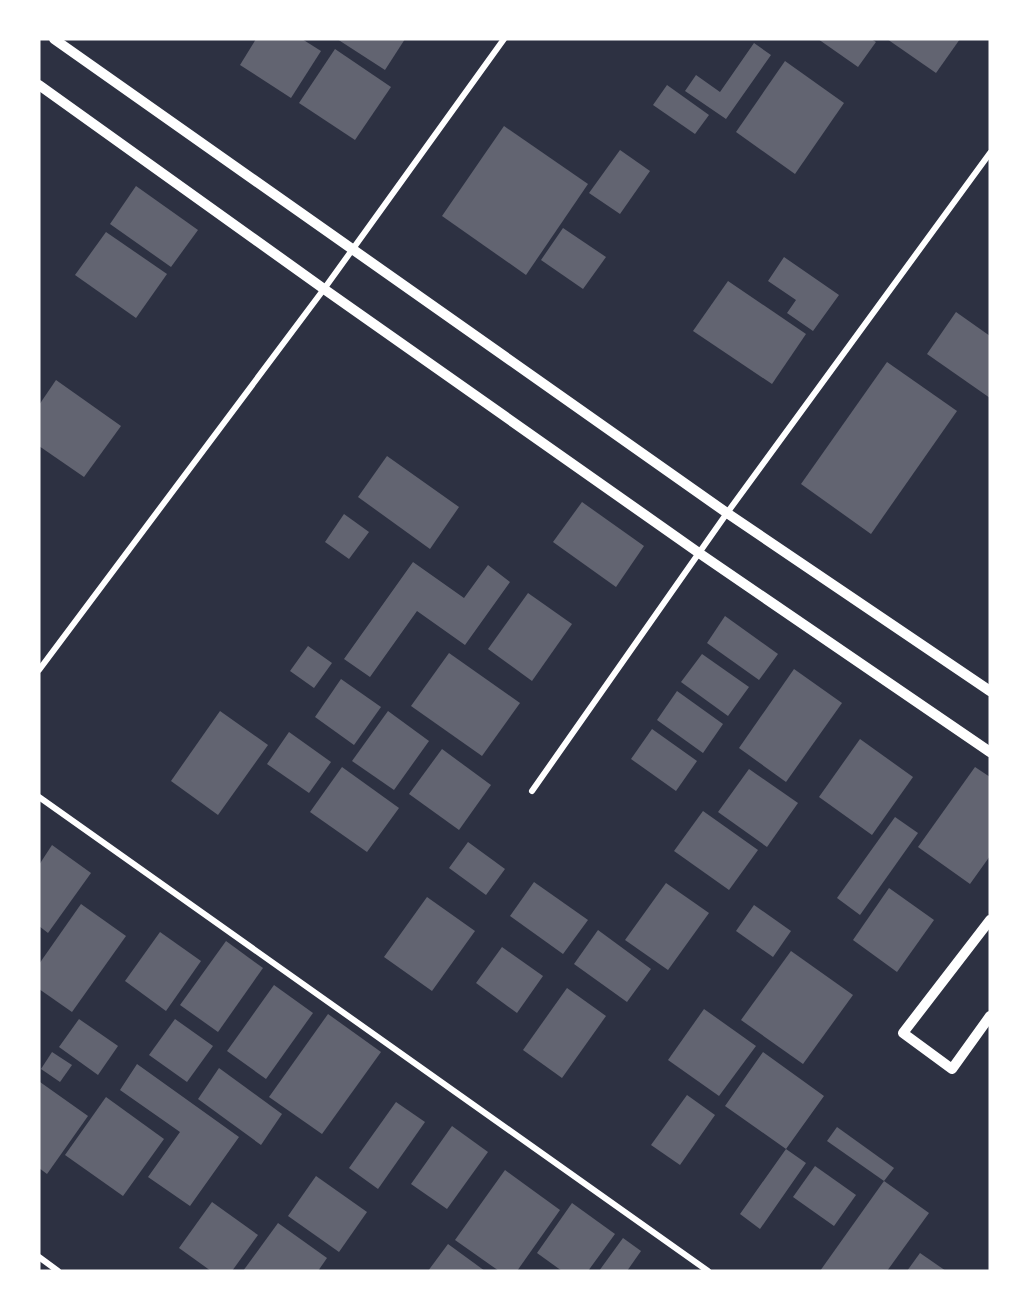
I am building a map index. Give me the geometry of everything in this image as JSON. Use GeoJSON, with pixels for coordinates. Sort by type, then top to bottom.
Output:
{"type":"FeatureCollection","features":[{"type":"Feature","properties":{"kind":"street"},"geometry":{"type":"LineString","coordinates":[[54,39],[727,513],[990,691]]}},
{"type":"Feature","properties":{"kind":"street"},"geometry":{"type":"LineString","coordinates":[[39,670],[324,289],[504,39]]}},
{"type":"Feature","properties":{"kind":"street"},"geometry":{"type":"LineString","coordinates":[[39,85],[699,554],[990,752]]}},
{"type":"Feature","properties":{"kind":"street"},"geometry":{"type":"LineString","coordinates":[[532,791],[727,513],[990,153]]}},
{"type":"Feature","properties":{"kind":"street"},"geometry":{"type":"LineString","coordinates":[[39,797],[708,1271]]}},
{"type":"Feature","properties":{"kind":"street"},"geometry":{"type":"LineString","coordinates":[[990,920],[903,1033],[952,1069],[990,1016]]}},
{"type":"Feature","properties":{"kind":"street"},"geometry":{"type":"LineString","coordinates":[[39,1257],[58,1271]]}},
{"type":"Feature","properties":{"kind":"building"},"geometry":{"type":"Polygon","coordinates":[[[256,39],[302,39],[321,51],[291,98],[240,65],[256,39]]]}},
{"type":"Feature","properties":{"kind":"building"},"geometry":{"type":"Polygon","coordinates":[[[337,39],[405,39],[385,70],[337,39]]]}},
{"type":"Feature","properties":{"kind":"building"},"geometry":{"type":"Polygon","coordinates":[[[818,39],[871,39],[876,42],[858,67],[818,39]]]}},
{"type":"Feature","properties":{"kind":"building"},"geometry":{"type":"Polygon","coordinates":[[[887,39],[960,39],[936,73],[887,39]]]}},
{"type":"Feature","properties":{"kind":"building"},"geometry":{"type":"Polygon","coordinates":[[[754,43],[771,55],[726,119],[685,91],[696,75],[720,92],[754,43]]]}},
{"type":"Feature","properties":{"kind":"building"},"geometry":{"type":"Polygon","coordinates":[[[335,49],[391,87],[355,140],[299,103],[335,49]]]}},
{"type":"Feature","properties":{"kind":"building"},"geometry":{"type":"Polygon","coordinates":[[[785,61],[844,103],[795,174],[736,132],[785,61]]]}},
{"type":"Feature","properties":{"kind":"building"},"geometry":{"type":"Polygon","coordinates":[[[667,85],[709,115],[695,134],[653,105],[667,85]]]}},
{"type":"Feature","properties":{"kind":"building"},"geometry":{"type":"Polygon","coordinates":[[[504,126],[588,184],[526,275],[442,216],[504,126]]]}},
{"type":"Feature","properties":{"kind":"building"},"geometry":{"type":"Polygon","coordinates":[[[620,150],[650,171],[620,214],[589,193],[620,150]]]}},
{"type":"Feature","properties":{"kind":"building"},"geometry":{"type":"Polygon","coordinates":[[[136,186],[198,230],[171,267],[110,224],[136,186]]]}},
{"type":"Feature","properties":{"kind":"building"},"geometry":{"type":"Polygon","coordinates":[[[563,228],[606,257],[583,289],[541,260],[563,228]]]}},
{"type":"Feature","properties":{"kind":"building"},"geometry":{"type":"Polygon","coordinates":[[[106,232],[167,274],[136,318],[75,275],[106,232]]]}},
{"type":"Feature","properties":{"kind":"building"},"geometry":{"type":"Polygon","coordinates":[[[784,257],[839,295],[813,331],[787,313],[796,300],[768,281],[784,257]]]}},
{"type":"Feature","properties":{"kind":"building"},"geometry":{"type":"Polygon","coordinates":[[[728,281],[806,334],[772,384],[693,331],[728,281]]]}},
{"type":"Feature","properties":{"kind":"building"},"geometry":{"type":"Polygon","coordinates":[[[956,312],[990,336],[990,398],[927,354],[956,312]]]}},
{"type":"Feature","properties":{"kind":"building"},"geometry":{"type":"Polygon","coordinates":[[[887,362],[957,411],[871,534],[801,484],[887,362]]]}},
{"type":"Feature","properties":{"kind":"building"},"geometry":{"type":"Polygon","coordinates":[[[56,380],[121,426],[84,477],[39,446],[39,405],[56,380]]]}},
{"type":"Feature","properties":{"kind":"building"},"geometry":{"type":"Polygon","coordinates":[[[387,456],[459,507],[430,549],[358,497],[387,456]]]}},
{"type":"Feature","properties":{"kind":"building"},"geometry":{"type":"Polygon","coordinates":[[[582,502],[644,546],[616,587],[553,542],[582,502]]]}},
{"type":"Feature","properties":{"kind":"building"},"geometry":{"type":"Polygon","coordinates":[[[344,514],[369,532],[349,559],[325,542],[344,514]]]}},
{"type":"Feature","properties":{"kind":"building"},"geometry":{"type":"Polygon","coordinates":[[[413,562],[464,598],[488,565],[510,582],[465,645],[417,611],[370,677],[344,659],[413,562]]]}},
{"type":"Feature","properties":{"kind":"building"},"geometry":{"type":"Polygon","coordinates":[[[528,593],[572,624],[532,681],[488,649],[528,593]]]}},
{"type":"Feature","properties":{"kind":"building"},"geometry":{"type":"Polygon","coordinates":[[[725,616],[778,654],[759,680],[707,643],[725,616]]]}},
{"type":"Feature","properties":{"kind":"building"},"geometry":{"type":"Polygon","coordinates":[[[308,646],[332,663],[314,688],[290,671],[308,646]]]}},
{"type":"Feature","properties":{"kind":"building"},"geometry":{"type":"Polygon","coordinates":[[[449,653],[520,703],[482,756],[411,706],[449,653]]]}},
{"type":"Feature","properties":{"kind":"building"},"geometry":{"type":"Polygon","coordinates":[[[702,654],[749,687],[728,716],[681,682],[702,654]]]}},
{"type":"Feature","properties":{"kind":"building"},"geometry":{"type":"Polygon","coordinates":[[[794,669],[842,703],[786,782],[739,748],[794,669]]]}},
{"type":"Feature","properties":{"kind":"building"},"geometry":{"type":"Polygon","coordinates":[[[341,679],[381,707],[354,745],[315,717],[341,679]]]}},
{"type":"Feature","properties":{"kind":"building"},"geometry":{"type":"Polygon","coordinates":[[[677,691],[723,724],[703,753],[657,720],[677,691]]]}},
{"type":"Feature","properties":{"kind":"building"},"geometry":{"type":"Polygon","coordinates":[[[220,711],[268,745],[218,815],[171,781],[220,711]]]}},
{"type":"Feature","properties":{"kind":"building"},"geometry":{"type":"Polygon","coordinates":[[[388,711],[429,741],[394,790],[352,761],[388,711]]]}},
{"type":"Feature","properties":{"kind":"building"},"geometry":{"type":"Polygon","coordinates":[[[652,729],[697,761],[676,791],[631,759],[652,729]]]}},
{"type":"Feature","properties":{"kind":"building"},"geometry":{"type":"Polygon","coordinates":[[[289,732],[331,762],[309,793],[267,764],[289,732]]]}},
{"type":"Feature","properties":{"kind":"building"},"geometry":{"type":"Polygon","coordinates":[[[860,739],[913,777],[872,835],[819,797],[860,739]]]}},
{"type":"Feature","properties":{"kind":"building"},"geometry":{"type":"Polygon","coordinates":[[[442,749],[491,785],[459,830],[409,794],[442,749]]]}},
{"type":"Feature","properties":{"kind":"building"},"geometry":{"type":"Polygon","coordinates":[[[342,767],[399,808],[367,852],[310,812],[342,767]]]}},
{"type":"Feature","properties":{"kind":"building"},"geometry":{"type":"Polygon","coordinates":[[[975,767],[990,777],[990,856],[970,884],[918,847],[975,767]]]}},
{"type":"Feature","properties":{"kind":"building"},"geometry":{"type":"Polygon","coordinates":[[[749,769],[798,803],[767,847],[718,812],[749,769]]]}},
{"type":"Feature","properties":{"kind":"building"},"geometry":{"type":"Polygon","coordinates":[[[703,811],[758,850],[729,890],[674,851],[703,811]]]}},
{"type":"Feature","properties":{"kind":"building"},"geometry":{"type":"Polygon","coordinates":[[[895,817],[918,833],[860,915],[837,898],[895,817]]]}},
{"type":"Feature","properties":{"kind":"building"},"geometry":{"type":"Polygon","coordinates":[[[468,842],[505,869],[486,895],[449,868],[468,842]]]}},
{"type":"Feature","properties":{"kind":"building"},"geometry":{"type":"Polygon","coordinates":[[[52,845],[91,873],[48,933],[39,926],[39,865],[52,845]]]}},
{"type":"Feature","properties":{"kind":"building"},"geometry":{"type":"Polygon","coordinates":[[[534,882],[588,920],[563,954],[510,916],[534,882]]]}},
{"type":"Feature","properties":{"kind":"building"},"geometry":{"type":"Polygon","coordinates":[[[666,883],[709,913],[668,970],[625,940],[666,883]]]}},
{"type":"Feature","properties":{"kind":"building"},"geometry":{"type":"Polygon","coordinates":[[[889,888],[934,920],[897,972],[853,940],[889,888]]]}},
{"type":"Feature","properties":{"kind":"building"},"geometry":{"type":"Polygon","coordinates":[[[427,897],[475,931],[432,991],[384,957],[427,897]]]}},
{"type":"Feature","properties":{"kind":"building"},"geometry":{"type":"Polygon","coordinates":[[[81,904],[126,936],[72,1012],[39,989],[39,964],[81,904]]]}},
{"type":"Feature","properties":{"kind":"building"},"geometry":{"type":"Polygon","coordinates":[[[754,905],[791,931],[773,957],[736,931],[754,905]]]}},
{"type":"Feature","properties":{"kind":"building"},"geometry":{"type":"Polygon","coordinates":[[[598,930],[651,969],[627,1002],[574,964],[598,930]]]}},
{"type":"Feature","properties":{"kind":"building"},"geometry":{"type":"Polygon","coordinates":[[[160,932],[201,961],[166,1011],[125,981],[160,932]]]}},
{"type":"Feature","properties":{"kind":"building"},"geometry":{"type":"Polygon","coordinates":[[[226,941],[263,968],[218,1032],[180,1005],[226,941]]]}},
{"type":"Feature","properties":{"kind":"building"},"geometry":{"type":"Polygon","coordinates":[[[502,947],[543,976],[517,1013],[476,983],[502,947]]]}},
{"type":"Feature","properties":{"kind":"building"},"geometry":{"type":"Polygon","coordinates":[[[791,951],[853,995],[803,1064],[741,1020],[791,951]]]}},
{"type":"Feature","properties":{"kind":"building"},"geometry":{"type":"Polygon","coordinates":[[[274,985],[313,1013],[266,1079],[227,1051],[274,985]]]}},
{"type":"Feature","properties":{"kind":"building"},"geometry":{"type":"Polygon","coordinates":[[[567,988],[606,1016],[562,1078],[523,1050],[567,988]]]}},
{"type":"Feature","properties":{"kind":"building"},"geometry":{"type":"Polygon","coordinates":[[[704,1009],[756,1046],[719,1096],[668,1060],[704,1009]]]}},
{"type":"Feature","properties":{"kind":"building"},"geometry":{"type":"Polygon","coordinates":[[[328,1014],[381,1052],[322,1134],[269,1097],[328,1014]]]}},
{"type":"Feature","properties":{"kind":"building"},"geometry":{"type":"Polygon","coordinates":[[[79,1019],[118,1046],[98,1075],[59,1047],[79,1019]]]}},
{"type":"Feature","properties":{"kind":"building"},"geometry":{"type":"Polygon","coordinates":[[[175,1019],[213,1046],[187,1082],[149,1055],[175,1019]]]}},
{"type":"Feature","properties":{"kind":"building"},"geometry":{"type":"Polygon","coordinates":[[[52,1052],[72,1065],[60,1082],[41,1069],[52,1052]]]}},
{"type":"Feature","properties":{"kind":"building"},"geometry":{"type":"Polygon","coordinates":[[[763,1052],[824,1096],[786,1149],[725,1106],[763,1052]]]}},
{"type":"Feature","properties":{"kind":"building"},"geometry":{"type":"Polygon","coordinates":[[[137,1064],[239,1137],[190,1206],[148,1177],[180,1132],[120,1090],[137,1064]]]}},
{"type":"Feature","properties":{"kind":"building"},"geometry":{"type":"Polygon","coordinates":[[[219,1068],[282,1114],[261,1145],[198,1099],[219,1068]]]}},
{"type":"Feature","properties":{"kind":"building"},"geometry":{"type":"Polygon","coordinates":[[[40,1082],[88,1116],[47,1174],[39,1168],[40,1082]]]}},
{"type":"Feature","properties":{"kind":"building"},"geometry":{"type":"Polygon","coordinates":[[[687,1095],[715,1115],[680,1165],[651,1145],[687,1095]]]}},
{"type":"Feature","properties":{"kind":"building"},"geometry":{"type":"Polygon","coordinates":[[[106,1097],[164,1139],[123,1196],[65,1155],[106,1097]]]}},
{"type":"Feature","properties":{"kind":"building"},"geometry":{"type":"Polygon","coordinates":[[[396,1102],[425,1122],[378,1189],[349,1168],[396,1102]]]}},
{"type":"Feature","properties":{"kind":"building"},"geometry":{"type":"Polygon","coordinates":[[[452,1126],[488,1152],[447,1209],[411,1184],[452,1126]]]}},
{"type":"Feature","properties":{"kind":"building"},"geometry":{"type":"Polygon","coordinates":[[[837,1127],[894,1168],[884,1181],[827,1141],[837,1127]]]}},
{"type":"Feature","properties":{"kind":"building"},"geometry":{"type":"Polygon","coordinates":[[[786,1149],[806,1163],[760,1229],[740,1214],[786,1149]]]}},
{"type":"Feature","properties":{"kind":"building"},"geometry":{"type":"Polygon","coordinates":[[[815,1166],[856,1195],[834,1226],[793,1197],[815,1166]]]}},
{"type":"Feature","properties":{"kind":"building"},"geometry":{"type":"Polygon","coordinates":[[[505,1170],[560,1210],[517,1271],[499,1271],[455,1240],[505,1170]]]}},
{"type":"Feature","properties":{"kind":"building"},"geometry":{"type":"Polygon","coordinates":[[[316,1176],[367,1212],[339,1252],[288,1216],[316,1176]]]}},
{"type":"Feature","properties":{"kind":"building"},"geometry":{"type":"Polygon","coordinates":[[[884,1181],[929,1213],[887,1271],[820,1271],[884,1181]]]}},
{"type":"Feature","properties":{"kind":"building"},"geometry":{"type":"Polygon","coordinates":[[[212,1202],[258,1235],[232,1271],[211,1271],[179,1248],[212,1202]]]}},
{"type":"Feature","properties":{"kind":"building"},"geometry":{"type":"Polygon","coordinates":[[[572,1203],[615,1234],[588,1271],[562,1271],[537,1253],[572,1203]]]}},
{"type":"Feature","properties":{"kind":"building"},"geometry":{"type":"Polygon","coordinates":[[[278,1223],[327,1258],[318,1271],[243,1271],[278,1223]]]}},
{"type":"Feature","properties":{"kind":"building"},"geometry":{"type":"Polygon","coordinates":[[[623,1238],[641,1251],[627,1271],[599,1271],[623,1238]]]}},
{"type":"Feature","properties":{"kind":"building"},"geometry":{"type":"Polygon","coordinates":[[[448,1244],[485,1271],[428,1271],[448,1244]]]}},
{"type":"Feature","properties":{"kind":"building"},"geometry":{"type":"Polygon","coordinates":[[[920,1253],[946,1271],[907,1271],[920,1253]]]}}]}
